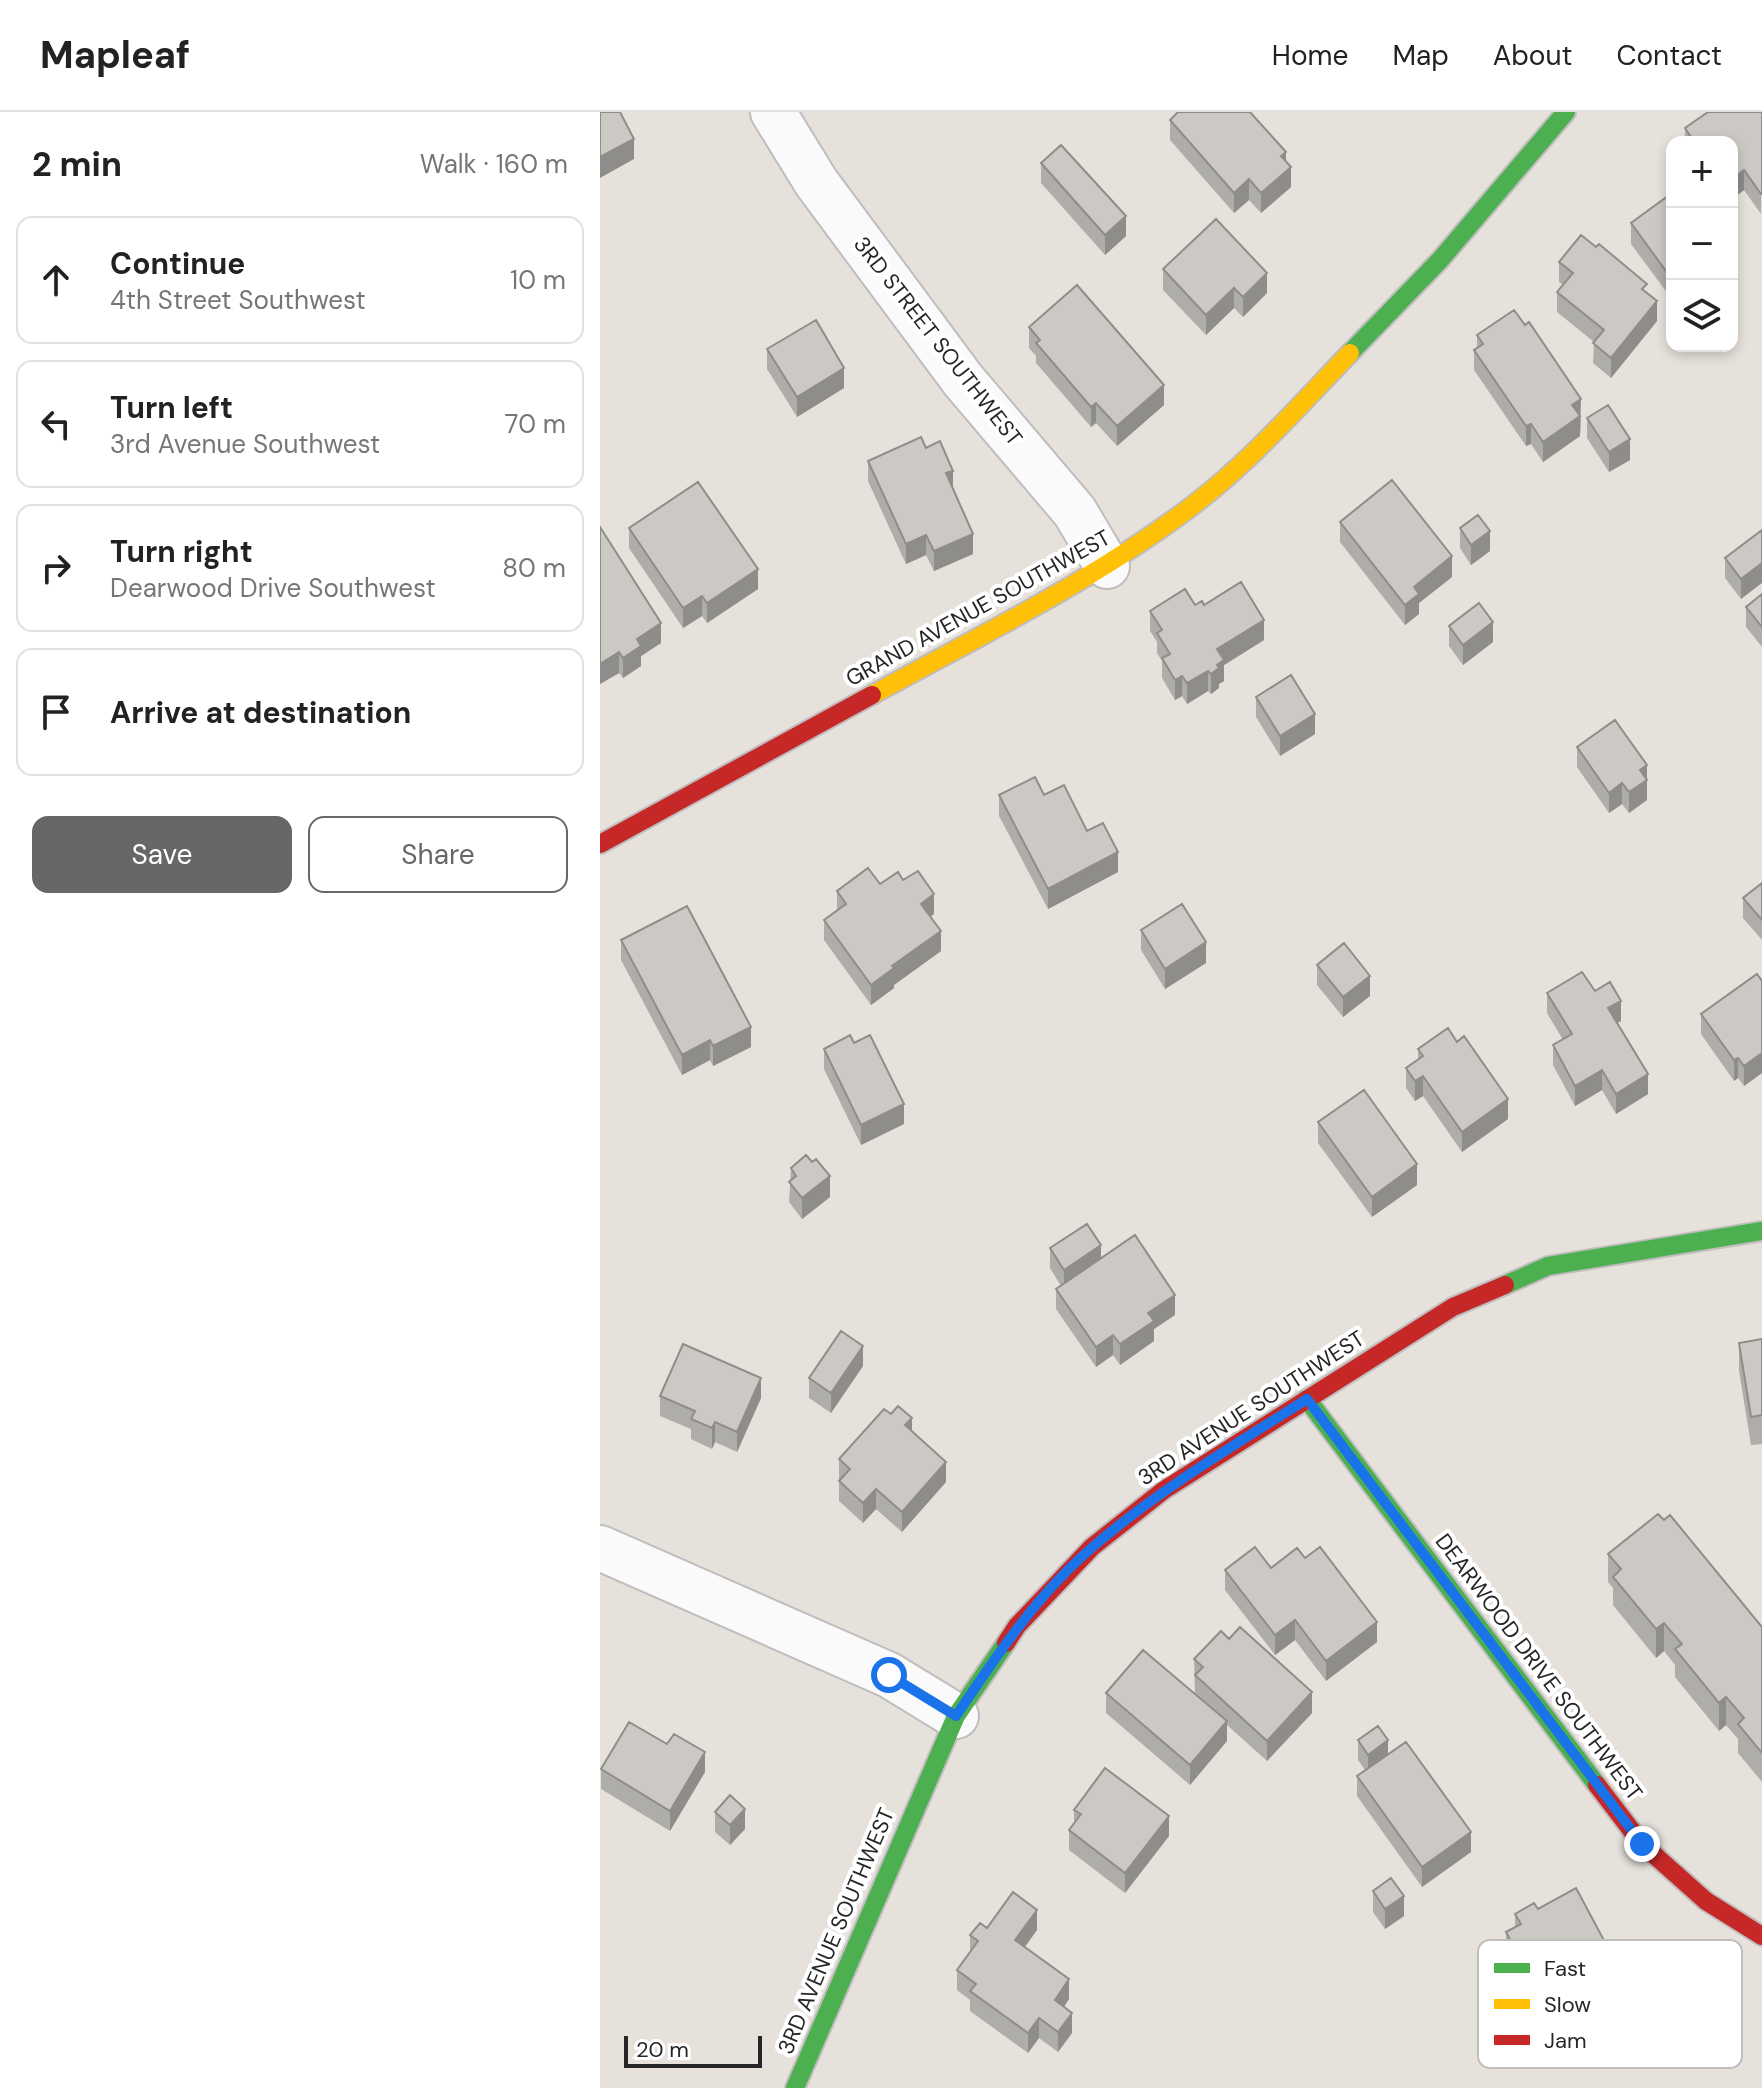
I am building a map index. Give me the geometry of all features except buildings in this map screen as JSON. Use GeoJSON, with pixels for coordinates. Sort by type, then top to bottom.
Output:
{"type":"FeatureCollection","features":[{"type":"Feature","properties":{"kind":"street","name":"3RD STREET SOUTHWEST"},"geometry":{"type":"LineString","coordinates":[[773,112],[835,207],[963,380],[1075,512],[1107,566]]}},
{"type":"Feature","properties":{"kind":"street","name":"GRAND AVENUE SOUTHWEST"},"geometry":{"type":"LineString","coordinates":[[600,844],[1107,566],[1194,504],[1274,432],[1440,260],[1566,112]]}},
{"type":"Feature","properties":{"kind":"street","name":"3RD AVENUE SOUTHWEST"},"geometry":{"type":"LineString","coordinates":[[795,2088],[956,1716],[1017,1626],[1092,1547],[1164,1490],[1453,1307],[1548,1266],[1762,1231]]}},
{"type":"Feature","properties":{"kind":"street","name":"DEARWOOD DRIVE SOUTHWEST"},"geometry":{"type":"LineString","coordinates":[[1307,1399],[1642,1844],[1706,1901],[1762,1936]]}},
{"type":"Feature","properties":{"kind":"street"},"geometry":{"type":"LineString","coordinates":[[600,1548],[889,1675],[956,1716]]}},
{"type":"Feature","properties":{"kind":"traffic: fast"},"geometry":{"type":"LineString","coordinates":[[1350,353],[1440,260],[1566,112]]}},
{"type":"Feature","properties":{"kind":"traffic: fast"},"geometry":{"type":"LineString","coordinates":[[1505,1285],[1548,1266],[1762,1231]]}},
{"type":"Feature","properties":{"kind":"traffic: fast"},"geometry":{"type":"LineString","coordinates":[[1307,1399],[1597,1785]]}},
{"type":"Feature","properties":{"kind":"traffic: fast"},"geometry":{"type":"LineString","coordinates":[[795,2088],[956,1716],[1006,1643]]}},
{"type":"Feature","properties":{"kind":"traffic: slow"},"geometry":{"type":"LineString","coordinates":[[872,695],[1076,583],[1192,506],[1274,433],[1350,353]]}},
{"type":"Feature","properties":{"kind":"traffic: jam"},"geometry":{"type":"LineString","coordinates":[[600,844],[872,695]]}},
{"type":"Feature","properties":{"kind":"traffic: jam"},"geometry":{"type":"LineString","coordinates":[[1006,1643],[1017,1626],[1092,1547],[1164,1490],[1453,1307],[1505,1285]]}},
{"type":"Feature","properties":{"kind":"traffic: jam"},"geometry":{"type":"LineString","coordinates":[[1597,1785],[1642,1844],[1706,1901],[1762,1936]]}},
{"type":"Feature","properties":{"kind":"route"},"geometry":{"type":"LineString","coordinates":[[889,1675],[956,1716],[1017,1626],[1092,1547],[1164,1490],[1307,1399],[1642,1844]]}}]}
